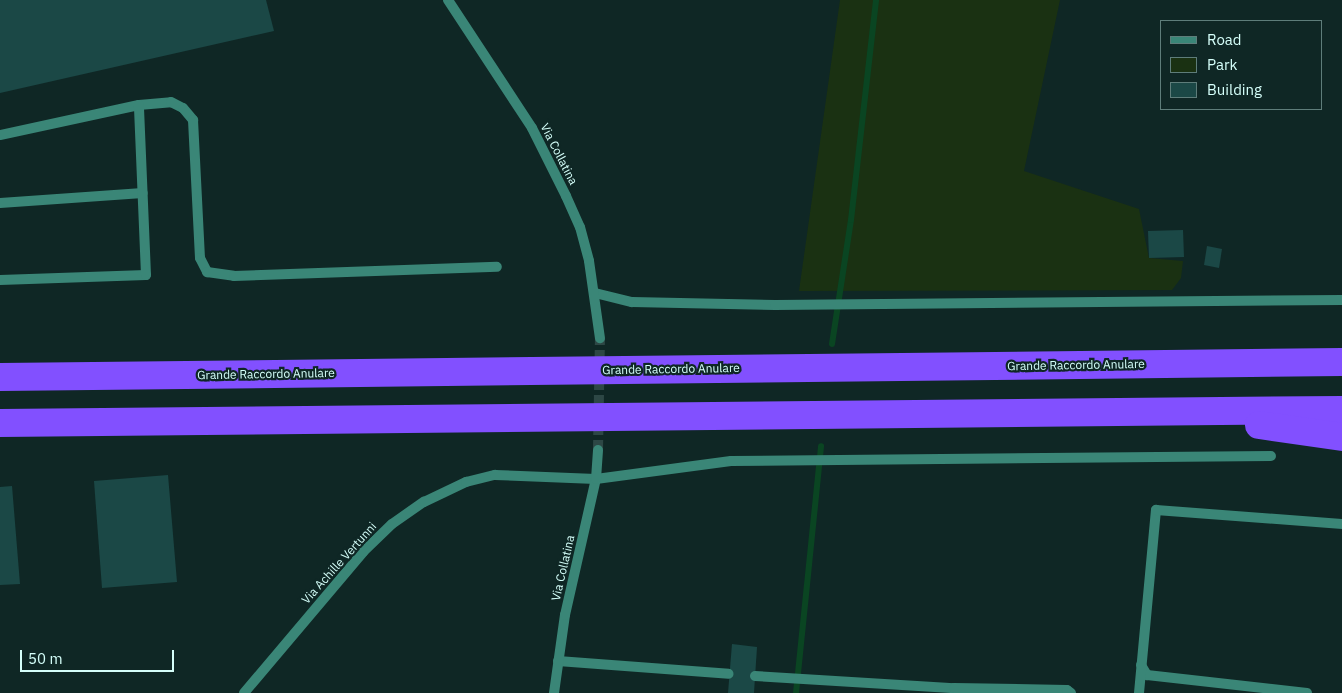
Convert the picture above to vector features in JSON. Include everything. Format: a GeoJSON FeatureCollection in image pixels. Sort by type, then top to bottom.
{"type":"FeatureCollection","features":[{"type":"Feature","properties":{"kind":"highway","name":"Grande Raccordo Anulare"},"geometry":{"type":"LineString","coordinates":[[0,377],[1342,362]]}},
{"type":"Feature","properties":{"kind":"highway"},"geometry":{"type":"LineString","coordinates":[[0,423],[1342,410]]}},
{"type":"Feature","properties":{"kind":"highway"},"geometry":{"type":"LineString","coordinates":[[1181,413],[1342,437]]}},
{"type":"Feature","properties":{"kind":"street","name":"Via Collatina"},"geometry":{"type":"LineString","coordinates":[[448,0],[532,128],[580,227],[595,293],[600,338]]}},
{"type":"Feature","properties":{"kind":"street"},"geometry":{"type":"LineString","coordinates":[[0,135],[139,105],[171,102],[183,108],[193,120],[200,258],[207,272],[234,276],[498,267]]}},
{"type":"Feature","properties":{"kind":"street"},"geometry":{"type":"LineString","coordinates":[[0,280],[146,275],[139,105]]}},
{"type":"Feature","properties":{"kind":"street"},"geometry":{"type":"LineString","coordinates":[[0,203],[143,193]]}},
{"type":"Feature","properties":{"kind":"street"},"geometry":{"type":"LineString","coordinates":[[595,293],[632,302],[828,304],[1342,300]]}},
{"type":"Feature","properties":{"kind":"street","name":"Via Collatina"},"geometry":{"type":"LineString","coordinates":[[554,693],[558,661],[596,479],[598,450]]}},
{"type":"Feature","properties":{"kind":"street","name":"Via Achille Vertunni"},"geometry":{"type":"LineString","coordinates":[[244,693],[372,542],[424,502],[466,482],[496,475],[596,479],[731,461],[1272,456]]}},
{"type":"Feature","properties":{"kind":"street"},"geometry":{"type":"LineString","coordinates":[[1138,693],[1156,510],[1342,524]]}},
{"type":"Feature","properties":{"kind":"street"},"geometry":{"type":"LineString","coordinates":[[558,661],[729,674]]}},
{"type":"Feature","properties":{"kind":"street"},"geometry":{"type":"LineString","coordinates":[[1141,665],[1147,675],[1307,693]]}},
{"type":"Feature","properties":{"kind":"street"},"geometry":{"type":"LineString","coordinates":[[755,676],[954,688],[1067,690],[1071,693]]}},
{"type":"Feature","properties":{"kind":"green space"},"geometry":{"type":"Polygon","coordinates":[[[840,0],[1060,0],[1024,171],[1139,209],[1149,258],[1183,261],[1181,278],[1172,290],[799,291],[840,0]]]}},
{"type":"Feature","properties":{"kind":"building"},"geometry":{"type":"Polygon","coordinates":[[[0,0],[266,0],[274,31],[0,93],[0,0]]]}},
{"type":"Feature","properties":{"kind":"building"},"geometry":{"type":"Polygon","coordinates":[[[1183,230],[1184,257],[1149,258],[1148,231],[1183,230]]]}},
{"type":"Feature","properties":{"kind":"building"},"geometry":{"type":"Polygon","coordinates":[[[1207,246],[1222,249],[1219,268],[1204,265],[1207,246]]]}},
{"type":"Feature","properties":{"kind":"building"},"geometry":{"type":"Polygon","coordinates":[[[168,475],[177,582],[102,588],[94,481],[168,475]]]}},
{"type":"Feature","properties":{"kind":"building"},"geometry":{"type":"Polygon","coordinates":[[[12,486],[20,584],[0,585],[0,487],[12,486]]]}},
{"type":"Feature","properties":{"kind":"building"},"geometry":{"type":"Polygon","coordinates":[[[732,644],[757,647],[754,693],[728,693],[732,644]]]}},
{"type":"Feature","properties":{"kind":"waterway"},"geometry":{"type":"LineString","coordinates":[[832,344],[851,220],[876,0]]}},
{"type":"Feature","properties":{"kind":"waterway"},"geometry":{"type":"LineString","coordinates":[[796,693],[821,446]]}},
{"type":"Feature","properties":{"kind":"tunnel"},"geometry":{"type":"LineString","coordinates":[[598,450],[600,338]]}}]}
